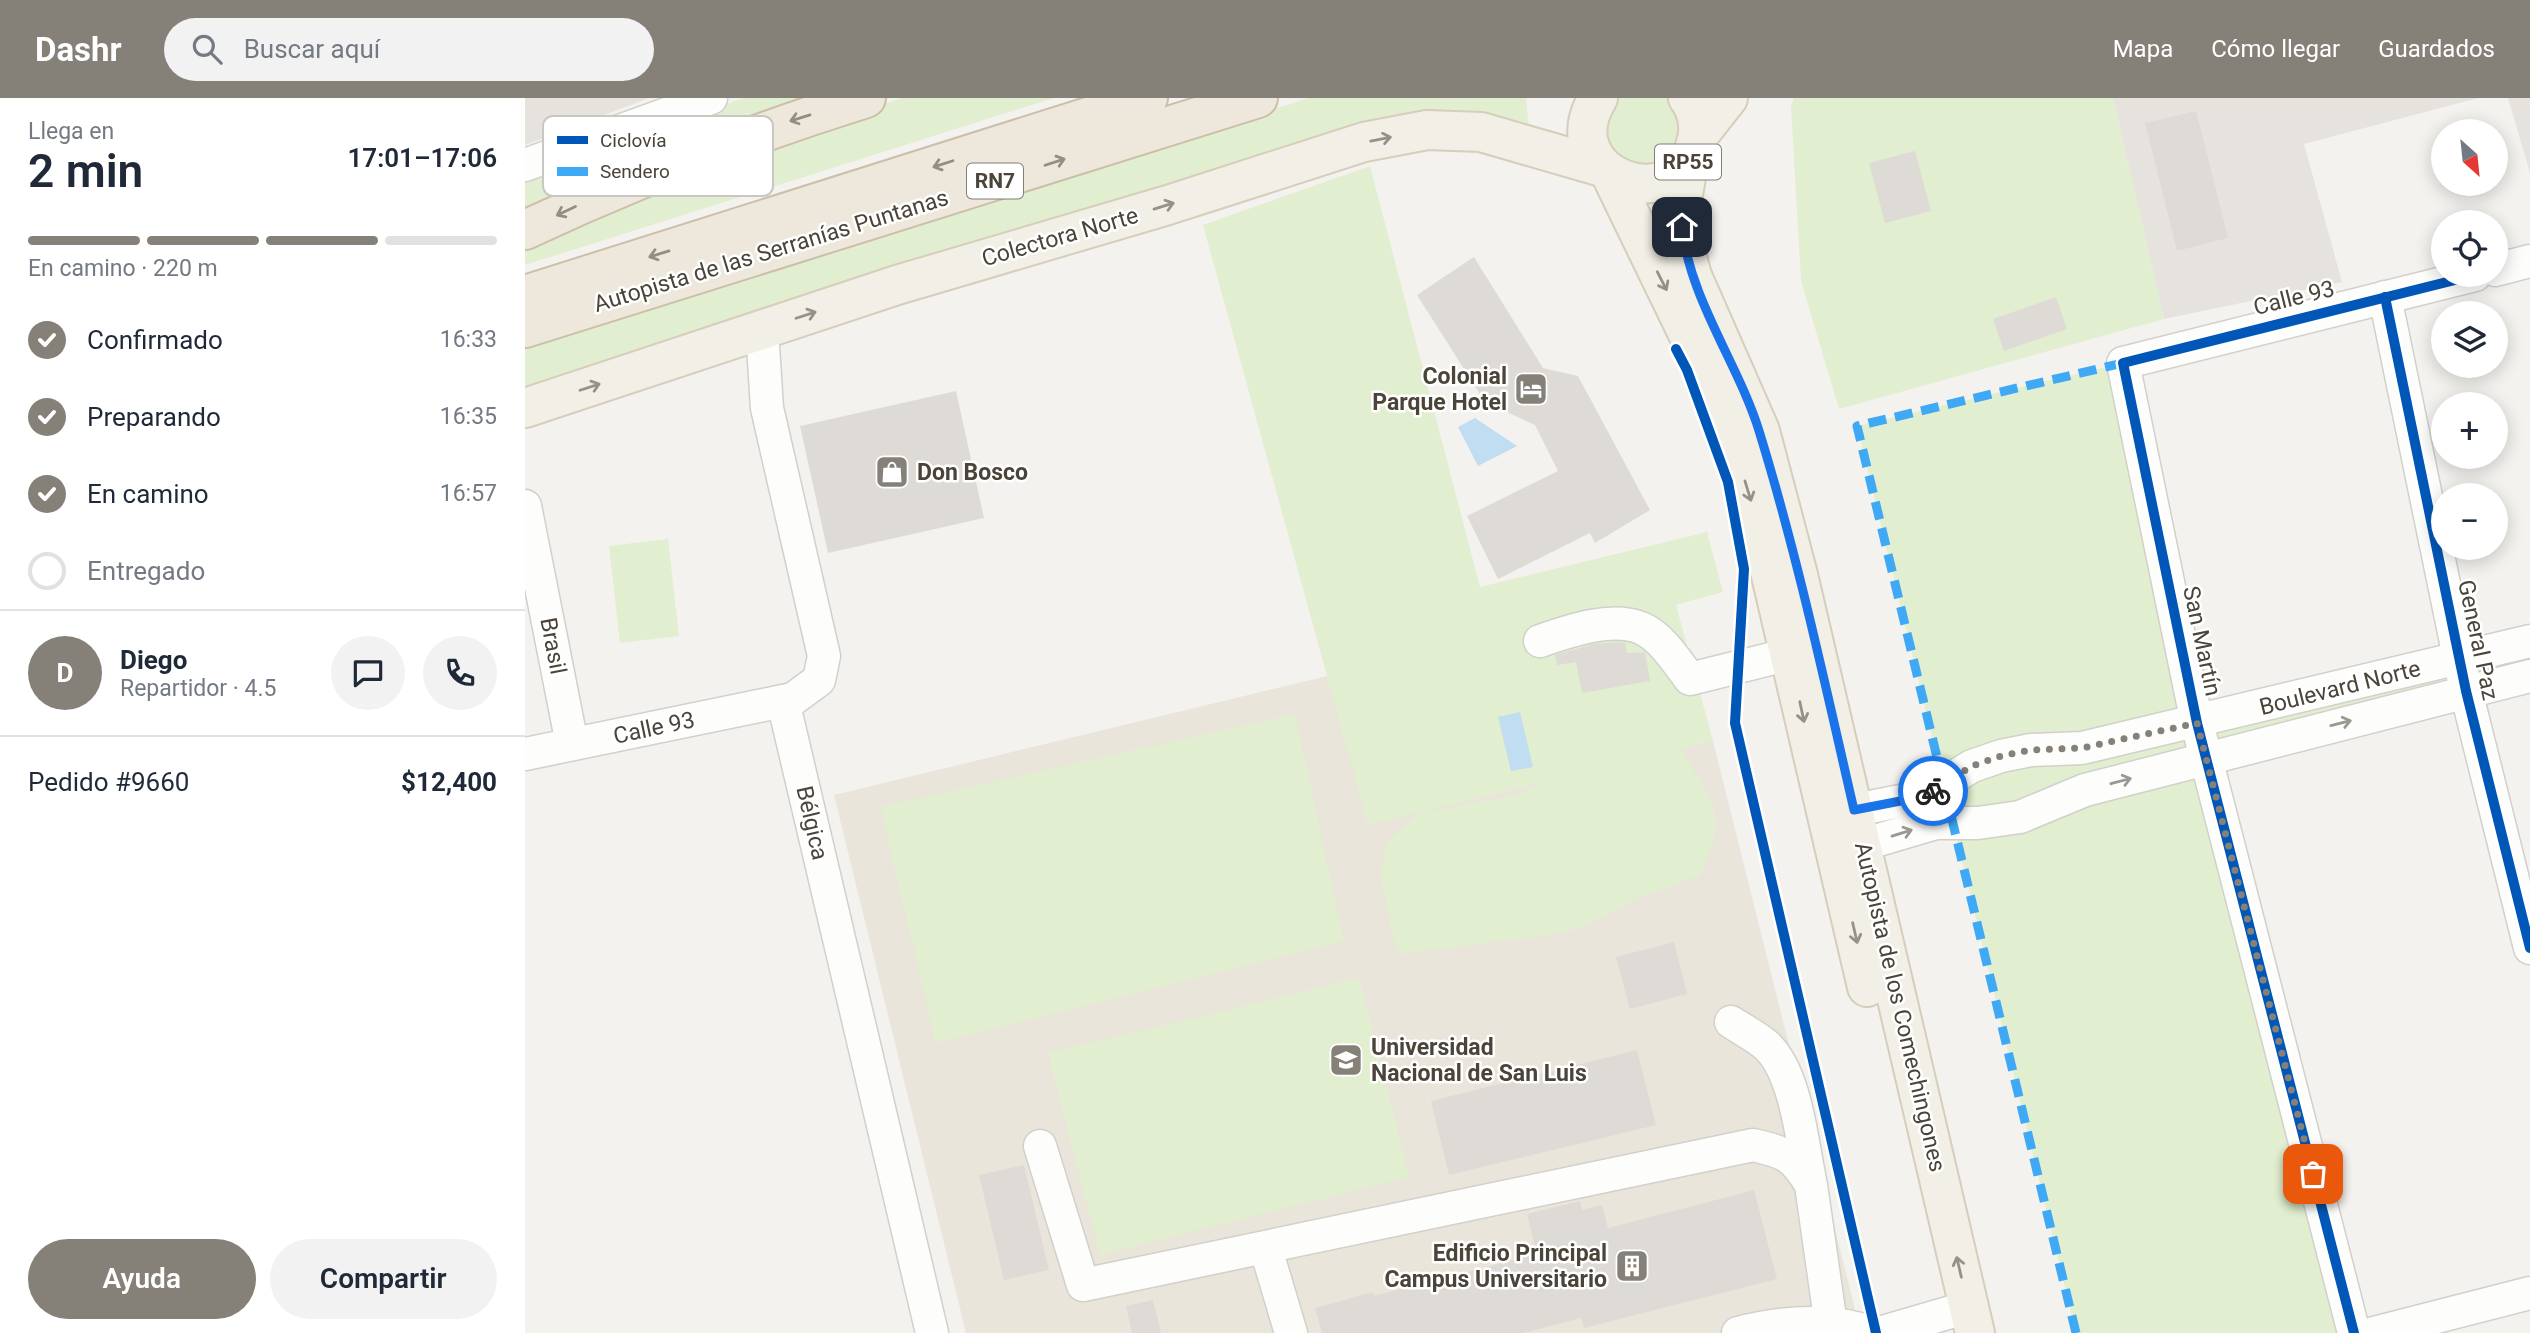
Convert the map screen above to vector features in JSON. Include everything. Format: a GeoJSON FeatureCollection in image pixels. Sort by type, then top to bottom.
{"type":"FeatureCollection","features":[{"type":"Feature","properties":{"kind":"highway"},"geometry":{"type":"LineString","coordinates":[[773,127],[866,98]]}},
{"type":"Feature","properties":{"kind":"highway","name":"Autopista de las Serranías Puntanas"},"geometry":{"type":"LineString","coordinates":[[525,295],[1148,98]]}},
{"type":"Feature","properties":{"kind":"highway","name":"Autopista de las Serranías Puntanas"},"geometry":{"type":"LineString","coordinates":[[525,328],[1258,98]]}},
{"type":"Feature","properties":{"kind":"highway"},"geometry":{"type":"LineString","coordinates":[[525,230],[599,196]]}},
{"type":"Feature","properties":{"kind":"main road","name":"Autopista de los Comechingones"},"geometry":{"type":"LineString","coordinates":[[1581,98],[1600,160],[1692,342],[1739,462],[1763,541],[1790,654],[1845,831]]}},
{"type":"Feature","properties":{"kind":"main road"},"geometry":{"type":"LineString","coordinates":[[1598,98],[1588,122],[1600,160]]}},
{"type":"Feature","properties":{"kind":"main road","name":"RP55"},"geometry":{"type":"LineString","coordinates":[[1688,98],[1697,119],[1694,148]]}},
{"type":"Feature","properties":{"kind":"main road","name":"RP55"},"geometry":{"type":"LineString","coordinates":[[1600,160],[1627,183],[1644,185],[1662,181],[1677,173],[1728,98]]}},
{"type":"Feature","properties":{"kind":"main road","name":"Colectora Norte"},"geometry":{"type":"LineString","coordinates":[[525,408],[897,285],[1168,205],[1364,142],[1427,130],[1481,132],[1600,160]]}},
{"type":"Feature","properties":{"kind":"main road","name":"Autopista de los Comechingones"},"geometry":{"type":"LineString","coordinates":[[1694,148],[1680,212],[1683,242],[1692,276],[1760,432],[1798,575],[1845,831],[1959,1322]]}},
{"type":"Feature","properties":{"kind":"street"},"geometry":{"type":"LineString","coordinates":[[661,116],[711,98]]}},
{"type":"Feature","properties":{"kind":"street"},"geometry":{"type":"LineString","coordinates":[[525,165],[543,159]]}},
{"type":"Feature","properties":{"kind":"street"},"geometry":{"type":"LineString","coordinates":[[2508,267],[2530,261]]}},
{"type":"Feature","properties":{"kind":"street","name":"Calle 93"},"geometry":{"type":"LineString","coordinates":[[2123,363],[2431,286]]}},
{"type":"Feature","properties":{"kind":"street","name":"General Paz"},"geometry":{"type":"LineString","coordinates":[[2385,297],[2466,691],[2530,948]]}},
{"type":"Feature","properties":{"kind":"street"},"geometry":{"type":"LineString","coordinates":[[762,330],[767,408],[824,656],[819,680],[793,699],[783,701]]}},
{"type":"Feature","properties":{"kind":"street","name":"San Martín"},"geometry":{"type":"LineString","coordinates":[[2123,363],[2197,723],[2354,1333]]}},
{"type":"Feature","properties":{"kind":"street","name":"Brasil"},"geometry":{"type":"LineString","coordinates":[[525,506],[572,744]]}},
{"type":"Feature","properties":{"kind":"street"},"geometry":{"type":"LineString","coordinates":[[1540,640],[1565,632],[1617,623],[1642,628],[1662,643],[1690,679],[1790,654]]}},
{"type":"Feature","properties":{"kind":"street","name":"Boulevard Norte"},"geometry":{"type":"LineString","coordinates":[[1845,831],[1921,797],[1972,766],[2001,756],[2031,750],[2082,748],[2197,723],[2530,640]]}},
{"type":"Feature","properties":{"kind":"street","name":"Boulevard Norte"},"geometry":{"type":"LineString","coordinates":[[1845,831],[1936,822],[1978,823],[2020,817],[2085,790],[2530,676]]}},
{"type":"Feature","properties":{"kind":"street","name":"Calle 93"},"geometry":{"type":"LineString","coordinates":[[525,754],[783,701]]}},
{"type":"Feature","properties":{"kind":"street","name":"Bélgica"},"geometry":{"type":"LineString","coordinates":[[783,701],[932,1333]]}},
{"type":"Feature","properties":{"kind":"street"},"geometry":{"type":"LineString","coordinates":[[1731,1022],[1768,1047],[1781,1066],[1789,1086],[1811,1185],[1857,1330]]}},
{"type":"Feature","properties":{"kind":"street"},"geometry":{"type":"LineString","coordinates":[[1040,1146],[1083,1285],[1753,1145],[1783,1152],[1800,1166],[1811,1185]]}},
{"type":"Feature","properties":{"kind":"street"},"geometry":{"type":"LineString","coordinates":[[1265,1249],[1291,1333]]}},
{"type":"Feature","properties":{"kind":"street"},"geometry":{"type":"LineString","coordinates":[[2374,1333],[2530,1293]]}},
{"type":"Feature","properties":{"kind":"street"},"geometry":{"type":"LineString","coordinates":[[1738,1333],[1770,1325],[1857,1330],[1959,1322]]}},
{"type":"Feature","properties":{"kind":"shaded area"},"geometry":{"type":"Polygon","coordinates":[[[525,98],[649,98],[602,116],[543,116],[543,138],[525,145],[525,98]]]}},
{"type":"Feature","properties":{"kind":"shaded area"},"geometry":{"type":"Polygon","coordinates":[[[2113,98],[2478,98],[2304,144],[2342,282],[2164,319],[2113,98]]]}},
{"type":"Feature","properties":{"kind":"shaded area"},"geometry":{"type":"Polygon","coordinates":[[[2508,98],[2530,98],[2530,173],[2508,98]]]}},
{"type":"Feature","properties":{"kind":"shaded area","name":"Universidad Nacional de San Luis"},"geometry":{"type":"Polygon","coordinates":[[[1327,676],[1369,824],[1713,741],[1861,1333],[966,1333],[834,795],[1327,676]]]}},
{"type":"Feature","properties":{"kind":"green space"},"geometry":{"type":"Polygon","coordinates":[[[744,98],[805,98],[755,116],[692,116],[744,98]]]}},
{"type":"Feature","properties":{"kind":"green space"},"geometry":{"type":"Polygon","coordinates":[[[902,98],[1054,98],[773,187],[773,142],[902,98]]]}},
{"type":"Feature","properties":{"kind":"green space"},"geometry":{"type":"Polygon","coordinates":[[[1309,98],[1526,98],[1529,129],[1481,117],[525,398],[525,348],[778,270],[1056,177],[1309,98]]]}},
{"type":"Feature","properties":{"kind":"green space"},"geometry":{"type":"Polygon","coordinates":[[[1612,98],[1673,98],[1688,127],[1656,173],[1604,152],[1604,109],[1612,98]]]}},
{"type":"Feature","properties":{"kind":"green space"},"geometry":{"type":"Polygon","coordinates":[[[1794,98],[2113,98],[2164,319],[1839,409],[1801,281],[1791,106],[1794,98]]]}},
{"type":"Feature","properties":{"kind":"green space"},"geometry":{"type":"Polygon","coordinates":[[[1370,166],[1480,587],[1707,532],[1723,592],[1676,605],[1713,741],[1682,749],[1714,810],[1716,823],[1709,855],[1699,876],[1638,898],[1583,927],[1543,936],[1400,954],[1393,937],[1380,872],[1388,841],[1420,813],[1517,795],[1541,783],[1368,825],[1203,225],[1370,166]]]}},
{"type":"Feature","properties":{"kind":"green space"},"geometry":{"type":"Polygon","coordinates":[[[543,168],[543,196],[554,196],[525,208],[525,174],[543,168]]]}},
{"type":"Feature","properties":{"kind":"green space"},"geometry":{"type":"Polygon","coordinates":[[[637,196],[744,196],[525,265],[525,242],[637,196]]]}},
{"type":"Feature","properties":{"kind":"green space"},"geometry":{"type":"Polygon","coordinates":[[[2123,363],[2354,1333],[2076,1333],[1857,426],[2123,363]]]}},
{"type":"Feature","properties":{"kind":"green space"},"geometry":{"type":"Polygon","coordinates":[[[668,539],[679,636],[620,643],[609,546],[668,539]]]}},
{"type":"Feature","properties":{"kind":"green space"},"geometry":{"type":"Polygon","coordinates":[[[2438,673],[2442,690],[2219,745],[2215,728],[2438,673]]]}},
{"type":"Feature","properties":{"kind":"green space"},"geometry":{"type":"Polygon","coordinates":[[[1295,714],[1344,941],[936,1043],[880,807],[1295,714]]]}},
{"type":"Feature","properties":{"kind":"green space"},"geometry":{"type":"Polygon","coordinates":[[[1359,978],[1410,1177],[1100,1255],[1048,1053],[1359,978]]]}},
{"type":"Feature","properties":{"kind":"water"},"geometry":{"type":"Polygon","coordinates":[[[1475,418],[1517,446],[1478,466],[1458,427],[1475,418]]]}},
{"type":"Feature","properties":{"kind":"water"},"geometry":{"type":"Polygon","coordinates":[[[1520,712],[1533,767],[1511,771],[1498,717],[1520,712]]]}},
{"type":"Feature","properties":{"kind":"building"},"geometry":{"type":"Polygon","coordinates":[[[2196,111],[2228,238],[2177,251],[2145,123],[2196,111]]]}},
{"type":"Feature","properties":{"kind":"building"},"geometry":{"type":"Polygon","coordinates":[[[1915,151],[1931,211],[1885,223],[1869,163],[1915,151]]]}},
{"type":"Feature","properties":{"kind":"building","name":"Colonial Parque Hotel"},"geometry":{"type":"Polygon","coordinates":[[[1474,257],[1543,368],[1578,376],[1650,510],[1595,543],[1590,533],[1498,579],[1467,516],[1558,471],[1535,425],[1485,402],[1417,295],[1474,257]]]}},
{"type":"Feature","properties":{"kind":"building"},"geometry":{"type":"Polygon","coordinates":[[[2056,297],[2067,329],[2004,351],[1993,319],[2056,297]]]}},
{"type":"Feature","properties":{"kind":"building","name":"Don Bosco"},"geometry":{"type":"Polygon","coordinates":[[[956,391],[984,518],[828,553],[800,426],[956,391]]]}},
{"type":"Feature","properties":{"kind":"building"},"geometry":{"type":"Polygon","coordinates":[[[1625,643],[1627,653],[1645,652],[1650,681],[1582,693],[1576,662],[1557,665],[1555,655],[1594,644],[1625,643]]]}},
{"type":"Feature","properties":{"kind":"building"},"geometry":{"type":"Polygon","coordinates":[[[1674,942],[1687,994],[1630,1009],[1616,957],[1674,942]]]}},
{"type":"Feature","properties":{"kind":"building"},"geometry":{"type":"Polygon","coordinates":[[[1637,1050],[1656,1125],[1449,1175],[1431,1101],[1637,1050]]]}},
{"type":"Feature","properties":{"kind":"building"},"geometry":{"type":"Polygon","coordinates":[[[1024,1165],[1049,1270],[1004,1280],[979,1175],[1024,1165]]]}},
{"type":"Feature","properties":{"kind":"building","name":"Edificio Principal Campus Universitario"},"geometry":{"type":"Polygon","coordinates":[[[1754,1190],[1777,1279],[1584,1328],[1581,1318],[1523,1333],[1322,1333],[1315,1308],[1373,1292],[1374,1296],[1537,1254],[1527,1214],[1580,1201],[1582,1210],[1602,1205],[1608,1228],[1754,1190]]]}},
{"type":"Feature","properties":{"kind":"building"},"geometry":{"type":"Polygon","coordinates":[[[1153,1300],[1161,1333],[1132,1333],[1126,1306],[1153,1300]]]}},
{"type":"Feature","properties":{"kind":"marked path"},"geometry":{"type":"LineString","coordinates":[[2076,1333],[1857,426],[2123,363]]}},
{"type":"Feature","properties":{"kind":"cycle path"},"geometry":{"type":"LineString","coordinates":[[2354,1333],[2197,723],[2123,363],[2431,286]]}},
{"type":"Feature","properties":{"kind":"cycle path"},"geometry":{"type":"LineString","coordinates":[[2385,297],[2466,691],[2530,948]]}},
{"type":"Feature","properties":{"kind":"cycle path"},"geometry":{"type":"LineString","coordinates":[[1676,349],[1687,370],[1728,482],[1744,569],[1735,723],[1876,1333]]}},
{"type":"Feature","properties":{"kind":"way so far"},"geometry":{"type":"LineString","coordinates":[[1933,791],[1972,766],[2001,756],[2031,750],[2082,748],[2197,723],[2313,1174]]}},
{"type":"Feature","properties":{"kind":"place","name":"Colonial Parque Hotel"},"geometry":{"type":"Point","coordinates":[1531,389]}},
{"type":"Feature","properties":{"kind":"place","name":"Don Bosco"},"geometry":{"type":"Point","coordinates":[892,472]}},
{"type":"Feature","properties":{"kind":"place","name":"Universidad Nacional de San Luis"},"geometry":{"type":"Point","coordinates":[1346,1060]}},
{"type":"Feature","properties":{"kind":"place","name":"Edificio Principal Campus Universitario"},"geometry":{"type":"Point","coordinates":[1632,1266]}},
{"type":"Feature","properties":{"kind":"route"},"geometry":{"type":"LineString","coordinates":[[1682,227],[1692,276],[1760,432],[1831,704],[1854,810],[1921,797],[1933,791]]}}]}
